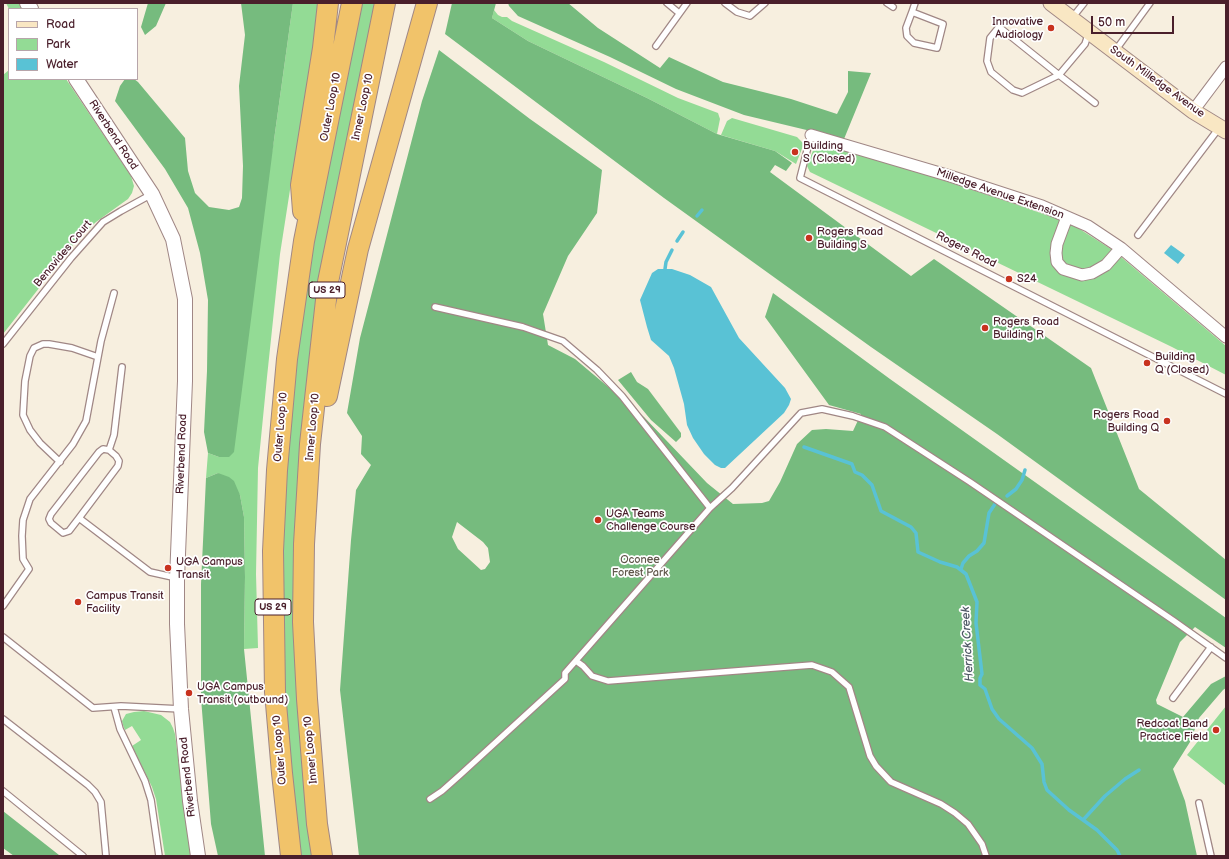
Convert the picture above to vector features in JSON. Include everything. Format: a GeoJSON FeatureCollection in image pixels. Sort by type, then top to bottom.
{"type":"FeatureCollection","features":[{"type":"Feature","properties":{"kind":"highway"},"geometry":{"type":"LineString","coordinates":[[304,241],[301,185],[323,48],[328,3]]}},
{"type":"Feature","properties":{"kind":"highway","name":"Inner Loop 10"},"geometry":{"type":"LineString","coordinates":[[322,856],[317,824],[307,699],[303,622],[304,544],[310,444],[328,282],[385,3]]}},
{"type":"Feature","properties":{"kind":"highway"},"geometry":{"type":"LineString","coordinates":[[304,544],[328,394],[342,319],[358,249],[427,3]]}},
{"type":"Feature","properties":{"kind":"highway","name":"Outer Loop 10"},"geometry":{"type":"LineString","coordinates":[[291,856],[282,773],[276,692],[273,551],[277,470],[287,359],[304,241],[351,10]]}},
{"type":"Feature","properties":{"kind":"main road","name":"South Milledge Avenue"},"geometry":{"type":"LineString","coordinates":[[1055,4],[1115,52],[1193,110],[1223,129]]}},
{"type":"Feature","properties":{"kind":"street"},"geometry":{"type":"LineString","coordinates":[[1193,110],[1226,67]]}},
{"type":"Feature","properties":{"kind":"street","name":"Riverbend Road"},"geometry":{"type":"LineString","coordinates":[[77,80],[152,194],[173,239],[185,299],[185,381],[177,578],[177,624],[181,709],[190,801],[198,856]]}},
{"type":"Feature","properties":{"kind":"street","name":"Milledge Avenue Extension"},"geometry":{"type":"LineString","coordinates":[[811,135],[1042,206],[1088,226],[1121,248],[1226,337]]}},
{"type":"Feature","properties":{"kind":"street"},"geometry":{"type":"LineString","coordinates":[[1067,217],[1056,244],[1057,262],[1063,269],[1082,275],[1092,273],[1106,265],[1121,248]]}},
{"type":"Feature","properties":{"kind":"lane"},"geometry":{"type":"LineString","coordinates":[[667,3],[679,13]]}},
{"type":"Feature","properties":{"kind":"lane"},"geometry":{"type":"LineString","coordinates":[[656,46],[687,3]]}},
{"type":"Feature","properties":{"kind":"lane"},"geometry":{"type":"LineString","coordinates":[[725,3],[737,12],[750,16],[765,3]]}},
{"type":"Feature","properties":{"kind":"lane"},"geometry":{"type":"LineString","coordinates":[[887,3],[893,8]]}},
{"type":"Feature","properties":{"kind":"lane"},"geometry":{"type":"LineString","coordinates":[[912,12],[943,24],[937,48],[914,43],[907,36],[906,28],[915,3]]}},
{"type":"Feature","properties":{"kind":"lane"},"geometry":{"type":"LineString","coordinates":[[1072,19],[1084,3]]}},
{"type":"Feature","properties":{"kind":"lane"},"geometry":{"type":"LineString","coordinates":[[1115,52],[1150,3]]}},
{"type":"Feature","properties":{"kind":"lane"},"geometry":{"type":"LineString","coordinates":[[1089,32],[1084,44],[1060,76],[1022,93],[1012,90],[991,72],[987,61],[990,38],[999,28],[1060,76],[1095,103]]}},
{"type":"Feature","properties":{"kind":"lane"},"geometry":{"type":"LineString","coordinates":[[1138,235],[1223,129]]}},
{"type":"Feature","properties":{"kind":"lane","name":"Rogers Road"},"geometry":{"type":"LineString","coordinates":[[811,135],[800,178],[1226,394]]}},
{"type":"Feature","properties":{"kind":"lane","name":"Benavides Court"},"geometry":{"type":"LineString","coordinates":[[3,344],[70,258],[103,222],[121,210],[152,194]]}},
{"type":"Feature","properties":{"kind":"lane"},"geometry":{"type":"LineString","coordinates":[[3,606],[29,569],[23,559],[22,536],[23,520],[30,499],[73,444],[86,421],[98,357],[114,293]]}},
{"type":"Feature","properties":{"kind":"lane"},"geometry":{"type":"LineString","coordinates":[[435,307],[523,327],[563,341],[597,370],[622,396],[710,508]]}},
{"type":"Feature","properties":{"kind":"lane"},"geometry":{"type":"LineString","coordinates":[[60,462],[40,443],[30,430],[23,416],[30,356],[34,348],[43,344],[49,344],[72,348],[98,357]]}},
{"type":"Feature","properties":{"kind":"lane"},"geometry":{"type":"LineString","coordinates":[[109,450],[114,435],[122,367]]}},
{"type":"Feature","properties":{"kind":"lane"},"geometry":{"type":"LineString","coordinates":[[430,799],[448,786],[565,679],[565,673],[710,508],[732,488],[802,413],[822,409],[853,416],[886,428],[945,465],[1226,658]]}},
{"type":"Feature","properties":{"kind":"lane"},"geometry":{"type":"LineString","coordinates":[[104,449],[109,450],[116,456],[118,466],[79,518],[69,531],[63,533],[51,524],[49,519],[51,514],[99,452],[104,449]]}},
{"type":"Feature","properties":{"kind":"lane"},"geometry":{"type":"LineString","coordinates":[[79,518],[150,572],[177,578]]}},
{"type":"Feature","properties":{"kind":"lane"},"geometry":{"type":"LineString","coordinates":[[3,637],[89,706],[98,709],[121,706],[181,709]]}},
{"type":"Feature","properties":{"kind":"lane"},"geometry":{"type":"LineString","coordinates":[[1173,698],[1211,647]]}},
{"type":"Feature","properties":{"kind":"lane"},"geometry":{"type":"LineString","coordinates":[[576,661],[592,676],[608,681],[812,665],[832,672],[849,687],[870,756],[876,766],[891,782],[941,804],[955,813],[968,824],[982,844],[986,856]]}},
{"type":"Feature","properties":{"kind":"lane"},"geometry":{"type":"LineString","coordinates":[[114,707],[120,729],[145,781],[151,800],[160,856]]}},
{"type":"Feature","properties":{"kind":"lane"},"geometry":{"type":"LineString","coordinates":[[3,719],[95,792],[101,802],[106,856]]}},
{"type":"Feature","properties":{"kind":"lane"},"geometry":{"type":"LineString","coordinates":[[3,791],[83,856]]}},
{"type":"Feature","properties":{"kind":"lane"},"geometry":{"type":"LineString","coordinates":[[1199,803],[1211,856]]}},
{"type":"Feature","properties":{"kind":"green space"},"geometry":{"type":"Polygon","coordinates":[[[6,3],[19,3],[22,8],[8,8],[6,3]]]}},
{"type":"Feature","properties":{"kind":"green space"},"geometry":{"type":"Polygon","coordinates":[[[148,3],[166,3],[156,26],[145,35],[141,27],[148,3]]]}},
{"type":"Feature","properties":{"kind":"green space"},"geometry":{"type":"Polygon","coordinates":[[[241,3],[293,3],[234,452],[229,457],[219,457],[208,453],[204,432],[208,300],[200,253],[188,208],[165,169],[115,101],[120,86],[124,80],[135,80],[138,82],[185,138],[188,171],[195,193],[209,207],[229,210],[239,207],[242,198],[243,166],[239,86],[245,35],[241,3]]]}},
{"type":"Feature","properties":{"kind":"green space"},"geometry":{"type":"Polygon","coordinates":[[[293,3],[321,3],[304,122],[292,177],[280,254],[258,468],[256,574],[258,648],[244,649],[244,517],[240,495],[218,473],[206,478],[208,453],[219,457],[274,140],[293,3]]]}},
{"type":"Feature","properties":{"kind":"green space"},"geometry":{"type":"Polygon","coordinates":[[[345,3],[376,3],[307,397],[313,856],[298,856],[283,680],[283,515],[293,388],[345,3]]]}},
{"type":"Feature","properties":{"kind":"green space"},"geometry":{"type":"Polygon","coordinates":[[[452,3],[496,3],[492,18],[528,41],[647,98],[717,134],[775,151],[792,163],[786,171],[775,165],[770,172],[911,276],[934,259],[1091,368],[1139,489],[1226,560],[1226,600],[997,434],[871,347],[664,198],[445,34],[452,3]]]}},
{"type":"Feature","properties":{"kind":"green space"},"geometry":{"type":"Polygon","coordinates":[[[508,3],[568,3],[598,28],[660,68],[669,57],[723,82],[791,99],[837,114],[848,92],[848,71],[871,73],[844,139],[744,115],[676,89],[610,57],[518,16],[508,3]]]}},
{"type":"Feature","properties":{"kind":"green space"},"geometry":{"type":"Polygon","coordinates":[[[494,10],[502,17],[507,17],[512,21],[604,62],[678,98],[718,113],[720,119],[717,134],[647,98],[528,41],[492,18],[494,10]]]}},
{"type":"Feature","properties":{"kind":"green space","name":"Oconee Forest Park"},"geometry":{"type":"Polygon","coordinates":[[[439,50],[530,119],[602,170],[597,213],[568,256],[543,314],[548,345],[575,359],[644,417],[707,483],[733,504],[762,503],[769,501],[780,482],[797,444],[812,430],[826,429],[853,431],[861,414],[829,405],[765,317],[773,293],[890,379],[1226,618],[1226,648],[1195,627],[1180,642],[1156,700],[1157,704],[1183,717],[1211,684],[1226,676],[1226,688],[1199,718],[1190,742],[1173,769],[1185,801],[1197,856],[359,856],[340,690],[356,490],[371,465],[361,454],[362,436],[347,413],[360,338],[422,101],[439,50]],[[457,522],[452,537],[458,549],[481,570],[485,569],[490,562],[488,548],[483,542],[457,522]]]}},
{"type":"Feature","properties":{"kind":"green space"},"geometry":{"type":"Polygon","coordinates":[[[8,71],[8,80],[67,80],[131,176],[134,186],[128,199],[96,222],[76,241],[3,334],[3,75],[8,71]]]}},
{"type":"Feature","properties":{"kind":"green space"},"geometry":{"type":"Polygon","coordinates":[[[732,118],[797,137],[803,143],[803,146],[796,164],[775,151],[721,135],[727,121],[732,118]]]}},
{"type":"Feature","properties":{"kind":"green space"},"geometry":{"type":"Polygon","coordinates":[[[818,145],[833,146],[891,163],[1015,204],[1078,228],[1114,251],[1226,346],[1226,375],[1172,347],[810,172],[807,166],[814,148],[818,145]]]}},
{"type":"Feature","properties":{"kind":"green space"},"geometry":{"type":"Polygon","coordinates":[[[631,372],[637,382],[648,389],[681,433],[681,437],[676,442],[651,420],[618,380],[631,372]]]}},
{"type":"Feature","properties":{"kind":"green space"},"geometry":{"type":"Polygon","coordinates":[[[218,473],[229,477],[234,481],[240,495],[244,517],[244,649],[265,856],[218,856],[211,824],[201,698],[201,584],[206,478],[218,473]]]}},
{"type":"Feature","properties":{"kind":"green space","name":"Redcoat Band Practice Field"},"geometry":{"type":"Polygon","coordinates":[[[1226,706],[1226,786],[1187,755],[1226,706]]]}},
{"type":"Feature","properties":{"kind":"green space"},"geometry":{"type":"Polygon","coordinates":[[[144,711],[161,715],[170,722],[175,734],[191,856],[165,856],[156,799],[152,787],[132,746],[141,740],[132,726],[125,730],[122,721],[126,714],[144,711]]]}},
{"type":"Feature","properties":{"kind":"green space"},"geometry":{"type":"Polygon","coordinates":[[[3,811],[61,856],[14,856],[3,848],[3,811]]]}},
{"type":"Feature","properties":{"kind":"water"},"geometry":{"type":"Polygon","coordinates":[[[1171,245],[1185,255],[1178,264],[1164,253],[1171,245]]]}},
{"type":"Feature","properties":{"kind":"water"},"geometry":{"type":"Polygon","coordinates":[[[658,269],[672,269],[690,275],[711,287],[739,338],[785,388],[791,399],[784,413],[725,468],[715,465],[704,454],[693,438],[687,425],[684,404],[669,356],[651,340],[640,300],[652,273],[658,269]]]}},
{"type":"Feature","properties":{"kind":"waterway"},"geometry":{"type":"LineString","coordinates":[[697,216],[702,210]]}},
{"type":"Feature","properties":{"kind":"waterway"},"geometry":{"type":"LineString","coordinates":[[677,241],[683,232]]}},
{"type":"Feature","properties":{"kind":"waterway"},"geometry":{"type":"LineString","coordinates":[[665,269],[666,262],[672,250]]}},
{"type":"Feature","properties":{"kind":"waterway","name":"Herrick Creek"},"geometry":{"type":"LineString","coordinates":[[804,447],[852,464],[855,472],[862,475],[872,485],[881,511],[911,527],[916,533],[918,552],[940,562],[957,567],[966,574],[977,602],[976,623],[982,674],[980,678],[980,685],[985,689],[992,709],[999,719],[1032,748],[1042,764],[1044,782],[1047,790],[1069,810],[1097,830],[1117,850],[1120,856]]}},
{"type":"Feature","properties":{"kind":"waterway"},"geometry":{"type":"LineString","coordinates":[[1007,496],[1016,489],[1022,480],[1025,470]]}},
{"type":"Feature","properties":{"kind":"waterway"},"geometry":{"type":"LineString","coordinates":[[961,569],[963,563],[969,556],[977,551],[984,543],[989,513],[995,504]]}},
{"type":"Feature","properties":{"kind":"waterway"},"geometry":{"type":"LineString","coordinates":[[1083,820],[1105,796],[1125,779],[1139,770]]}},
{"type":"Feature","properties":{"kind":"place","name":"Innovative Audiology"},"geometry":{"type":"Point","coordinates":[1051,28]}},
{"type":"Feature","properties":{"kind":"place","name":"Building S (Closed)"},"geometry":{"type":"Point","coordinates":[795,152]}},
{"type":"Feature","properties":{"kind":"place","name":"Rogers Road Building S"},"geometry":{"type":"Point","coordinates":[809,238]}},
{"type":"Feature","properties":{"kind":"place","name":"S24"},"geometry":{"type":"Point","coordinates":[1009,279]}},
{"type":"Feature","properties":{"kind":"place","name":"Rogers Road Building R"},"geometry":{"type":"Point","coordinates":[985,328]}},
{"type":"Feature","properties":{"kind":"place","name":"Building Q (Closed)"},"geometry":{"type":"Point","coordinates":[1147,363]}},
{"type":"Feature","properties":{"kind":"place","name":"Rogers Road Building Q"},"geometry":{"type":"Point","coordinates":[1167,421]}},
{"type":"Feature","properties":{"kind":"place","name":"UGA Teams Challenge Course"},"geometry":{"type":"Point","coordinates":[598,520]}},
{"type":"Feature","properties":{"kind":"place","name":"UGA Campus Transit"},"geometry":{"type":"Point","coordinates":[168,568]}},
{"type":"Feature","properties":{"kind":"place","name":"Campus Transit Facility"},"geometry":{"type":"Point","coordinates":[78,602]}},
{"type":"Feature","properties":{"kind":"place","name":"UGA Campus Transit (outbound)"},"geometry":{"type":"Point","coordinates":[189,693]}},
{"type":"Feature","properties":{"kind":"place","name":"Redcoat Band Practice Field"},"geometry":{"type":"Point","coordinates":[1216,730]}}]}
